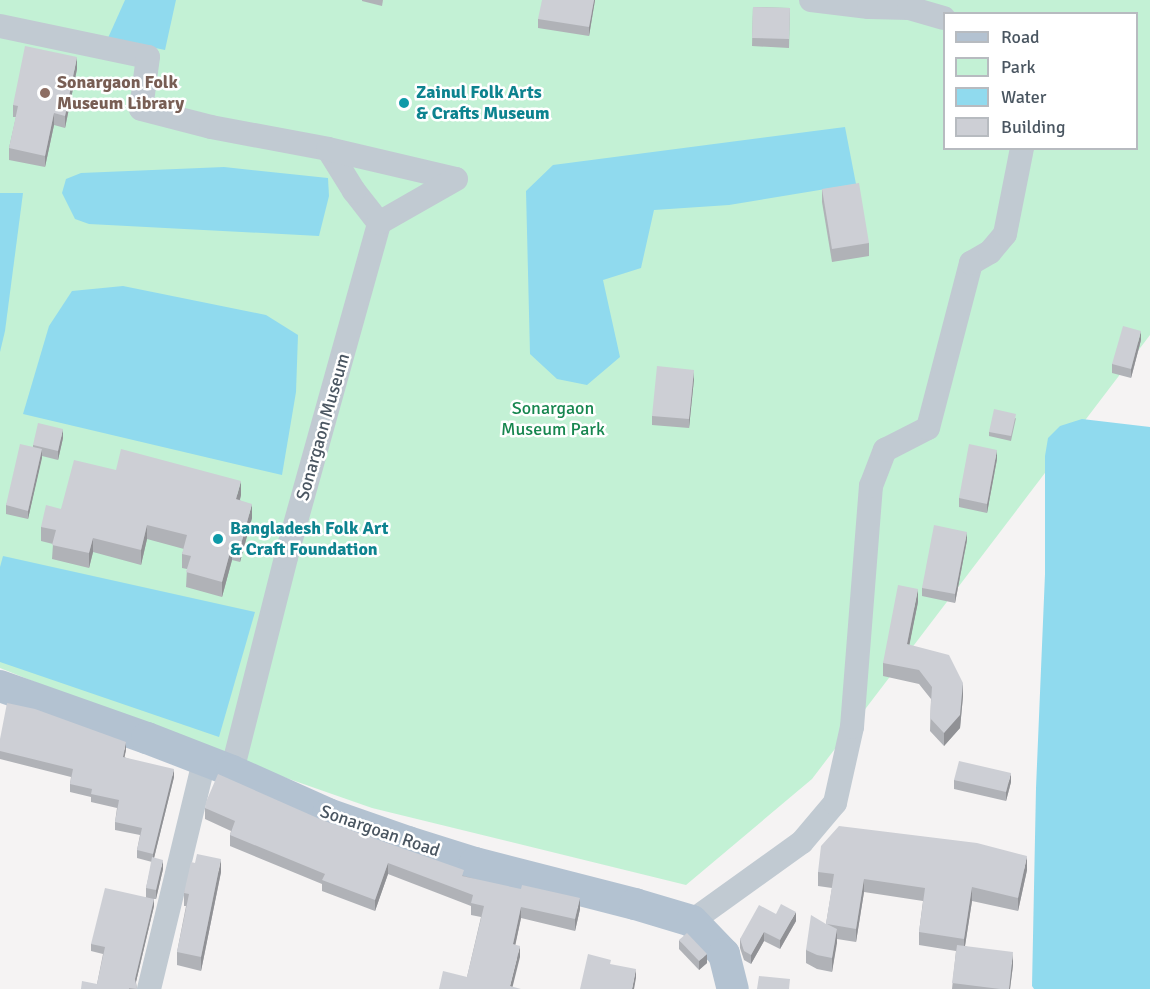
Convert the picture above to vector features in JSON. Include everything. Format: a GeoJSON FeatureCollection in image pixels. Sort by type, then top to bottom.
{"type":"FeatureCollection","features":[{"type":"Feature","properties":{"kind":"main road","name":"Sonargoan Road"},"geometry":{"type":"LineString","coordinates":[[0,686],[147,738],[328,814],[408,842],[475,863],[692,921],[724,954],[733,989]]}},
{"type":"Feature","properties":{"kind":"street"},"geometry":{"type":"LineString","coordinates":[[811,0],[869,7],[909,8],[943,17]]}},
{"type":"Feature","properties":{"kind":"street"},"geometry":{"type":"LineString","coordinates":[[0,26],[148,57],[141,109],[211,127],[328,149],[456,179],[380,224],[354,191],[328,149]]}},
{"type":"Feature","properties":{"kind":"street"},"geometry":{"type":"LineString","coordinates":[[692,921],[802,842],[835,803],[852,727],[871,486],[885,450],[928,428],[971,263],[990,252],[1005,234],[1023,150]]}},
{"type":"Feature","properties":{"kind":"street","name":"Sonargaon Museum"},"geometry":{"type":"LineString","coordinates":[[149,989],[286,557],[380,224]]}},
{"type":"Feature","properties":{"kind":"green space","name":"Sonargaon Museum Park"},"geometry":{"type":"Polygon","coordinates":[[[0,0],[1150,0],[1150,335],[812,779],[686,885],[372,808],[200,748],[0,668],[0,0]]]}},
{"type":"Feature","properties":{"kind":"water"},"geometry":{"type":"Polygon","coordinates":[[[125,0],[176,0],[165,50],[108,38],[125,0]]]}},
{"type":"Feature","properties":{"kind":"water"},"geometry":{"type":"Polygon","coordinates":[[[845,127],[856,184],[729,205],[654,210],[641,268],[603,280],[620,357],[587,385],[557,379],[530,354],[526,191],[553,165],[845,127]]]}},
{"type":"Feature","properties":{"kind":"water"},"geometry":{"type":"Polygon","coordinates":[[[224,167],[328,178],[329,196],[319,236],[89,224],[75,219],[62,193],[66,179],[81,173],[224,167]]]}},
{"type":"Feature","properties":{"kind":"water"},"geometry":{"type":"Polygon","coordinates":[[[0,193],[23,193],[5,331],[0,352],[0,193]]]}},
{"type":"Feature","properties":{"kind":"water"},"geometry":{"type":"Polygon","coordinates":[[[123,286],[266,315],[298,335],[296,392],[282,475],[23,414],[49,326],[72,291],[123,286]]]}},
{"type":"Feature","properties":{"kind":"water"},"geometry":{"type":"Polygon","coordinates":[[[1082,419],[1150,427],[1150,989],[1034,989],[1032,986],[1036,788],[1045,574],[1045,456],[1048,438],[1060,426],[1082,419]]]}},
{"type":"Feature","properties":{"kind":"water"},"geometry":{"type":"Polygon","coordinates":[[[3,556],[255,612],[219,737],[0,662],[0,567],[3,556]]]}},
{"type":"Feature","properties":{"kind":"building"},"geometry":{"type":"Polygon","coordinates":[[[542,0],[594,0],[589,27],[538,19],[542,0]]]}},
{"type":"Feature","properties":{"kind":"building"},"geometry":{"type":"Polygon","coordinates":[[[753,7],[790,8],[789,39],[752,38],[753,7]]]}},
{"type":"Feature","properties":{"kind":"building","name":"Sonargaon Folk Museum Library"},"geometry":{"type":"Polygon","coordinates":[[[25,46],[77,57],[65,116],[54,113],[45,156],[9,148],[18,106],[13,105],[25,46]]]}},
{"type":"Feature","properties":{"kind":"building"},"geometry":{"type":"Polygon","coordinates":[[[859,183],[869,243],[832,249],[822,189],[859,183]]]}},
{"type":"Feature","properties":{"kind":"building"},"geometry":{"type":"Polygon","coordinates":[[[1123,326],[1141,331],[1131,369],[1112,364],[1123,326]]]}},
{"type":"Feature","properties":{"kind":"building"},"geometry":{"type":"Polygon","coordinates":[[[657,366],[694,370],[689,419],[652,416],[657,366]]]}},
{"type":"Feature","properties":{"kind":"building"},"geometry":{"type":"Polygon","coordinates":[[[994,409],[1016,414],[1011,436],[989,432],[994,409]]]}},
{"type":"Feature","properties":{"kind":"building"},"geometry":{"type":"Polygon","coordinates":[[[38,423],[63,429],[58,451],[33,445],[38,423]]]}},
{"type":"Feature","properties":{"kind":"building"},"geometry":{"type":"Polygon","coordinates":[[[20,444],[42,449],[28,511],[6,505],[20,444]]]}},
{"type":"Feature","properties":{"kind":"building"},"geometry":{"type":"Polygon","coordinates":[[[969,444],[997,450],[987,504],[959,498],[969,444]]]}},
{"type":"Feature","properties":{"kind":"building"},"geometry":{"type":"Polygon","coordinates":[[[121,449],[241,481],[236,499],[252,504],[240,548],[232,545],[222,582],[186,572],[191,556],[182,554],[187,535],[147,525],[141,550],[93,538],[89,553],[52,545],[56,530],[41,527],[46,505],[61,509],[74,460],[116,470],[121,449]]]}},
{"type":"Feature","properties":{"kind":"building"},"geometry":{"type":"Polygon","coordinates":[[[934,525],[967,532],[955,594],[922,588],[934,525]]]}},
{"type":"Feature","properties":{"kind":"building"},"geometry":{"type":"Polygon","coordinates":[[[898,585],[918,589],[907,644],[949,655],[963,683],[960,715],[944,733],[930,718],[932,687],[919,670],[883,663],[898,585]]]}},
{"type":"Feature","properties":{"kind":"building"},"geometry":{"type":"Polygon","coordinates":[[[7,703],[35,709],[126,742],[123,757],[174,769],[153,854],[137,850],[142,828],[115,822],[119,800],[91,794],[92,789],[70,784],[73,769],[0,751],[7,703]]]}},
{"type":"Feature","properties":{"kind":"building"},"geometry":{"type":"Polygon","coordinates":[[[959,761],[1011,773],[1006,792],[954,780],[959,761]]]}},
{"type":"Feature","properties":{"kind":"building"},"geometry":{"type":"Polygon","coordinates":[[[218,774],[322,820],[464,870],[462,876],[521,889],[522,885],[580,898],[575,919],[521,907],[513,944],[520,946],[510,986],[521,989],[439,989],[443,971],[467,977],[484,906],[471,903],[473,895],[388,863],[375,900],[322,880],[325,874],[230,835],[235,821],[205,808],[218,774]]]}},
{"type":"Feature","properties":{"kind":"building"},"geometry":{"type":"Polygon","coordinates":[[[839,826],[977,843],[1027,856],[1018,898],[972,887],[964,939],[919,932],[925,888],[864,879],[856,929],[827,924],[837,929],[832,958],[817,955],[806,950],[811,915],[826,924],[834,874],[818,872],[821,846],[839,826]]]}},
{"type":"Feature","properties":{"kind":"building"},"geometry":{"type":"Polygon","coordinates":[[[197,854],[221,859],[201,957],[177,952],[189,894],[184,893],[191,862],[195,863],[197,854]]]}},
{"type":"Feature","properties":{"kind":"building"},"geometry":{"type":"Polygon","coordinates":[[[152,857],[163,860],[156,890],[146,888],[152,857]]]}},
{"type":"Feature","properties":{"kind":"building"},"geometry":{"type":"Polygon","coordinates":[[[105,888],[154,899],[135,979],[137,989],[81,989],[82,981],[97,984],[105,947],[91,944],[105,888]]]}},
{"type":"Feature","properties":{"kind":"building"},"geometry":{"type":"Polygon","coordinates":[[[781,904],[796,912],[780,940],[764,932],[751,955],[744,951],[740,939],[759,905],[776,914],[781,904]]]}},
{"type":"Feature","properties":{"kind":"building"},"geometry":{"type":"Polygon","coordinates":[[[687,933],[707,954],[699,961],[679,940],[687,933]]]}},
{"type":"Feature","properties":{"kind":"building"},"geometry":{"type":"Polygon","coordinates":[[[957,945],[1013,952],[1009,989],[952,983],[957,945]]]}},
{"type":"Feature","properties":{"kind":"building"},"geometry":{"type":"Polygon","coordinates":[[[588,954],[611,960],[610,964],[636,969],[632,989],[580,989],[588,954]]]}},
{"type":"Feature","properties":{"kind":"building"},"geometry":{"type":"Polygon","coordinates":[[[759,976],[790,979],[789,989],[757,989],[759,976]]]}},
{"type":"Feature","properties":{"kind":"place","name":"Sonargaon Folk Museum Library"},"geometry":{"type":"Point","coordinates":[45,93]}},
{"type":"Feature","properties":{"kind":"place","name":"Zainul Folk Arts & Crafts Museum"},"geometry":{"type":"Point","coordinates":[404,103]}},
{"type":"Feature","properties":{"kind":"place","name":"Bangladesh Folk Art & Craft Foundation"},"geometry":{"type":"Point","coordinates":[218,539]}}]}
